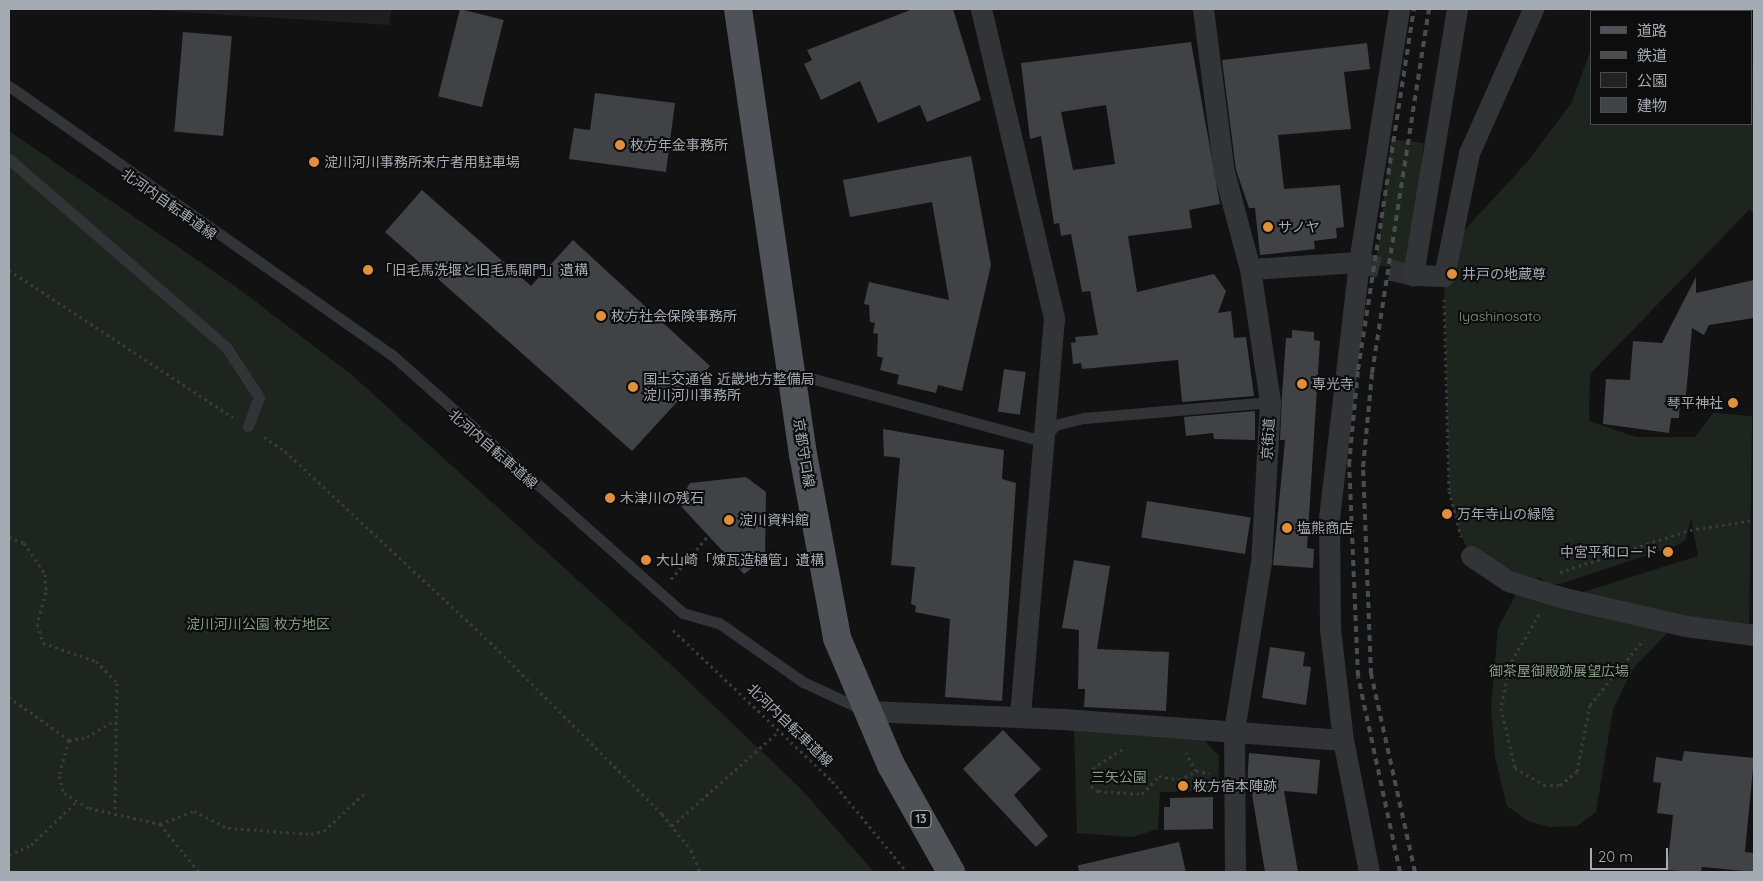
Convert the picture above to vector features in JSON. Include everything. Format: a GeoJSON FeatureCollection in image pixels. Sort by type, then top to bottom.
{"type":"FeatureCollection","features":[{"type":"Feature","properties":{"kind":"main road","name":"京都守口線"},"geometry":{"type":"LineString","coordinates":[[738,9],[792,373],[837,638],[866,711],[951,872]]}},
{"type":"Feature","properties":{"kind":"street"},"geometry":{"type":"LineString","coordinates":[[981,9],[1054,318],[1042,441],[1020,717]]}},
{"type":"Feature","properties":{"kind":"street","name":"京街道"},"geometry":{"type":"LineString","coordinates":[[1203,9],[1224,172],[1250,269],[1270,402],[1261,562],[1234,731],[1236,872]]}},
{"type":"Feature","properties":{"kind":"street"},"geometry":{"type":"LineString","coordinates":[[1369,872],[1343,740],[1330,629],[1328,518],[1359,262],[1399,9]]}},
{"type":"Feature","properties":{"kind":"street"},"geometry":{"type":"LineString","coordinates":[[1457,9],[1413,275],[1444,276],[1469,153],[1533,9]]}},
{"type":"Feature","properties":{"kind":"street"},"geometry":{"type":"LineString","coordinates":[[1250,269],[1359,262]]}},
{"type":"Feature","properties":{"kind":"street"},"geometry":{"type":"LineString","coordinates":[[1471,556],[1508,580],[1564,598],[1661,620],[1754,635]]}},
{"type":"Feature","properties":{"kind":"street"},"geometry":{"type":"LineString","coordinates":[[866,711],[1020,717],[1343,740]]}},
{"type":"Feature","properties":{"kind":"lane"},"geometry":{"type":"LineString","coordinates":[[9,86],[391,354],[683,613],[719,623],[803,682],[866,711]]}},
{"type":"Feature","properties":{"kind":"lane"},"geometry":{"type":"LineString","coordinates":[[9,159],[226,346],[259,397],[248,426]]}},
{"type":"Feature","properties":{"kind":"lane"},"geometry":{"type":"LineString","coordinates":[[792,373],[1042,441],[1055,425],[1084,418],[1270,402]]}},
{"type":"Feature","properties":{"kind":"path"},"geometry":{"type":"LineString","coordinates":[[9,270],[285,451],[490,642],[672,826],[691,850],[700,872]]}},
{"type":"Feature","properties":{"kind":"path"},"geometry":{"type":"LineString","coordinates":[[1444,276],[1449,491],[1459,532],[1471,556]]}},
{"type":"Feature","properties":{"kind":"path"},"geometry":{"type":"LineString","coordinates":[[1550,575],[1690,530],[1754,520]]}},
{"type":"Feature","properties":{"kind":"path"},"geometry":{"type":"LineString","coordinates":[[676,572],[708,536]]}},
{"type":"Feature","properties":{"kind":"path"},"geometry":{"type":"LineString","coordinates":[[9,537],[24,544],[44,574],[46,592],[38,624],[43,643],[96,661],[117,682],[115,812]]}},
{"type":"Feature","properties":{"kind":"path"},"geometry":{"type":"LineString","coordinates":[[1564,598],[1544,607],[1525,633],[1510,664],[1501,708],[1515,768],[1544,785],[1560,785],[1577,771],[1590,705],[1661,620]]}},
{"type":"Feature","properties":{"kind":"path","name":"北河内自転車道線"},"geometry":{"type":"LineString","coordinates":[[667,624],[832,781],[907,872]]}},
{"type":"Feature","properties":{"kind":"path"},"geometry":{"type":"LineString","coordinates":[[9,697],[69,740],[87,737],[115,720]]}},
{"type":"Feature","properties":{"kind":"path"},"geometry":{"type":"LineString","coordinates":[[672,826],[779,730]]}},
{"type":"Feature","properties":{"kind":"path"},"geometry":{"type":"LineString","coordinates":[[69,740],[59,776],[64,793],[89,808],[126,814],[160,824],[179,842],[199,872]]}},
{"type":"Feature","properties":{"kind":"path"},"geometry":{"type":"LineString","coordinates":[[1134,746],[1115,751],[1094,767],[1091,786],[1098,791],[1142,794],[1159,776],[1179,780],[1196,771],[1220,774]]}},
{"type":"Feature","properties":{"kind":"path"},"geometry":{"type":"LineString","coordinates":[[1178,750],[1185,752],[1194,749]]}},
{"type":"Feature","properties":{"kind":"path"},"geometry":{"type":"LineString","coordinates":[[1185,752],[1196,771]]}},
{"type":"Feature","properties":{"kind":"path"},"geometry":{"type":"LineString","coordinates":[[160,824],[194,811],[210,816],[228,828],[311,834],[324,831],[366,792]]}},
{"type":"Feature","properties":{"kind":"path"},"geometry":{"type":"LineString","coordinates":[[9,855],[31,845],[77,801]]}},
{"type":"Feature","properties":{"kind":"shaded area"},"geometry":{"type":"Polygon","coordinates":[[[134,9],[392,9],[389,25],[134,9]]]}},
{"type":"Feature","properties":{"kind":"green space"},"geometry":{"type":"Polygon","coordinates":[[[1616,9],[1746,9],[1746,10],[1616,9]]]}},
{"type":"Feature","properties":{"kind":"green space","name":"Iyashinosato"},"geometry":{"type":"Polygon","coordinates":[[[1590,52],[1590,125],[1753,125],[1754,215],[1750,209],[1590,374],[1589,421],[1636,437],[1695,437],[1713,413],[1752,416],[1749,634],[1564,598],[1698,556],[1691,517],[1686,539],[1678,545],[1560,584],[1548,584],[1540,578],[1508,581],[1471,556],[1459,532],[1449,491],[1444,276],[1450,246],[1528,161],[1572,102],[1590,52]]]}},
{"type":"Feature","properties":{"kind":"green space","name":"淀川河川公園 枚方地区"},"geometry":{"type":"Polygon","coordinates":[[[9,131],[235,286],[352,375],[669,663],[800,788],[874,872],[9,872],[9,131]]]}},
{"type":"Feature","properties":{"kind":"green space"},"geometry":{"type":"Polygon","coordinates":[[[1391,139],[1424,143],[1408,269],[1376,265],[1391,139]]]}},
{"type":"Feature","properties":{"kind":"green space","name":"御茶屋御殿跡展望広場"},"geometry":{"type":"Polygon","coordinates":[[[1518,590],[1670,630],[1632,670],[1613,710],[1596,812],[1577,826],[1550,827],[1528,821],[1507,806],[1495,757],[1491,707],[1498,628],[1518,590]]]}},
{"type":"Feature","properties":{"kind":"green space","name":"三矢公園"},"geometry":{"type":"Polygon","coordinates":[[[1074,730],[1204,740],[1219,756],[1218,791],[1160,792],[1158,829],[1132,837],[1077,833],[1074,730]]]}},
{"type":"Feature","properties":{"kind":"building"},"geometry":{"type":"Polygon","coordinates":[[[460,9],[504,20],[482,107],[438,96],[460,9]]]}},
{"type":"Feature","properties":{"kind":"building"},"geometry":{"type":"Polygon","coordinates":[[[913,9],[953,9],[981,100],[927,122],[920,105],[878,123],[860,81],[821,100],[804,64],[812,60],[807,50],[913,9]]]}},
{"type":"Feature","properties":{"kind":"building"},"geometry":{"type":"Polygon","coordinates":[[[183,32],[232,36],[223,136],[174,132],[183,32]]]}},
{"type":"Feature","properties":{"kind":"building"},"geometry":{"type":"Polygon","coordinates":[[[1191,42],[1220,204],[1189,210],[1192,228],[1128,236],[1137,292],[1214,274],[1226,291],[1218,313],[1231,311],[1234,338],[1246,337],[1254,396],[1182,402],[1178,360],[1082,369],[1081,363],[1073,364],[1071,343],[1076,342],[1075,337],[1098,335],[1090,291],[1082,292],[1071,234],[1061,236],[1059,223],[1054,224],[1041,136],[1030,139],[1021,63],[1191,42]],[[1106,105],[1061,112],[1073,170],[1115,164],[1106,105]]]}},
{"type":"Feature","properties":{"kind":"building"},"geometry":{"type":"Polygon","coordinates":[[[1367,43],[1370,69],[1344,72],[1351,129],[1278,135],[1284,189],[1340,185],[1344,227],[1336,228],[1337,238],[1314,241],[1315,249],[1260,255],[1255,208],[1249,208],[1236,170],[1222,60],[1367,43]]]}},
{"type":"Feature","properties":{"kind":"building","name":"枚方年金事務所"},"geometry":{"type":"Polygon","coordinates":[[[595,93],[675,103],[666,172],[569,159],[574,128],[590,130],[595,93]]]}},
{"type":"Feature","properties":{"kind":"building"},"geometry":{"type":"Polygon","coordinates":[[[971,156],[991,265],[962,391],[938,385],[936,393],[897,384],[899,375],[880,370],[883,358],[877,356],[878,334],[873,333],[875,323],[870,322],[869,305],[864,304],[869,282],[949,300],[932,202],[850,217],[843,180],[971,156]]]}},
{"type":"Feature","properties":{"kind":"building"},"geometry":{"type":"Polygon","coordinates":[[[422,190],[531,286],[573,240],[710,366],[632,451],[385,232],[422,190]]]}},
{"type":"Feature","properties":{"kind":"building"},"geometry":{"type":"Polygon","coordinates":[[[1696,277],[1696,293],[1754,280],[1754,318],[1709,325],[1704,335],[1692,328],[1686,395],[1680,395],[1679,418],[1671,418],[1669,433],[1603,424],[1606,379],[1630,380],[1633,341],[1662,343],[1696,277]]]}},
{"type":"Feature","properties":{"kind":"building"},"geometry":{"type":"Polygon","coordinates":[[[1292,330],[1314,332],[1314,340],[1320,341],[1307,548],[1314,549],[1313,568],[1273,565],[1285,440],[1280,440],[1286,338],[1292,338],[1292,330]]]}},
{"type":"Feature","properties":{"kind":"building"},"geometry":{"type":"Polygon","coordinates":[[[1004,369],[1026,372],[1020,415],[998,412],[1004,369]]]}},
{"type":"Feature","properties":{"kind":"building"},"geometry":{"type":"Polygon","coordinates":[[[1255,411],[1255,440],[1214,439],[1213,433],[1186,436],[1184,417],[1255,411]]]}},
{"type":"Feature","properties":{"kind":"building"},"geometry":{"type":"Polygon","coordinates":[[[883,429],[1004,450],[1002,479],[1016,483],[1002,701],[945,697],[950,619],[915,612],[916,606],[911,604],[915,567],[891,565],[900,458],[884,456],[883,429]]]}},
{"type":"Feature","properties":{"kind":"building","name":"淀川資料館"},"geometry":{"type":"Polygon","coordinates":[[[746,477],[766,492],[765,558],[744,574],[678,503],[690,483],[746,477]]]}},
{"type":"Feature","properties":{"kind":"building"},"geometry":{"type":"Polygon","coordinates":[[[1147,501],[1251,517],[1245,554],[1141,538],[1147,501]]]}},
{"type":"Feature","properties":{"kind":"building"},"geometry":{"type":"Polygon","coordinates":[[[1074,560],[1110,566],[1097,649],[1169,652],[1166,711],[1084,707],[1085,689],[1078,689],[1079,630],[1062,628],[1074,560]]]}},
{"type":"Feature","properties":{"kind":"building"},"geometry":{"type":"Polygon","coordinates":[[[1270,647],[1305,652],[1303,666],[1311,667],[1306,705],[1262,698],[1270,647]]]}},
{"type":"Feature","properties":{"kind":"building"},"geometry":{"type":"Polygon","coordinates":[[[1003,730],[1041,769],[1014,795],[1048,836],[1036,847],[963,769],[1003,730]]]}},
{"type":"Feature","properties":{"kind":"building"},"geometry":{"type":"Polygon","coordinates":[[[1684,751],[1754,758],[1745,852],[1754,853],[1754,872],[1702,867],[1701,872],[1667,870],[1673,815],[1657,813],[1661,783],[1653,782],[1656,757],[1682,761],[1684,751]]]}},
{"type":"Feature","properties":{"kind":"building"},"geometry":{"type":"Polygon","coordinates":[[[1249,753],[1320,760],[1317,794],[1284,791],[1298,872],[1265,872],[1251,788],[1247,788],[1249,753]]]}},
{"type":"Feature","properties":{"kind":"building"},"geometry":{"type":"Polygon","coordinates":[[[1213,797],[1213,829],[1164,830],[1164,807],[1170,807],[1170,798],[1213,797]]]}},
{"type":"Feature","properties":{"kind":"building"},"geometry":{"type":"Polygon","coordinates":[[[1179,842],[1186,872],[1079,872],[1078,865],[1179,842]]]}},
{"type":"Feature","properties":{"kind":"tunnel"},"geometry":{"type":"LineString","coordinates":[[1359,262],[1413,275]]}},
{"type":"Feature","properties":{"kind":"railway"},"geometry":{"type":"LineString","coordinates":[[1400,872],[1358,676],[1349,465],[1358,370],[1414,9]]}},
{"type":"Feature","properties":{"kind":"railway"},"geometry":{"type":"LineString","coordinates":[[1415,872],[1371,674],[1363,467],[1372,373],[1429,9]]}},
{"type":"Feature","properties":{"kind":"place","name":"枚方年金事務所"},"geometry":{"type":"Point","coordinates":[620,145]}},
{"type":"Feature","properties":{"kind":"place","name":"淀川河川事務所来庁者用駐車場"},"geometry":{"type":"Point","coordinates":[314,162]}},
{"type":"Feature","properties":{"kind":"place","name":"サノヤ"},"geometry":{"type":"Point","coordinates":[1268,227]}},
{"type":"Feature","properties":{"kind":"place","name":"「旧毛馬洗堰と旧毛馬閘門」遺構"},"geometry":{"type":"Point","coordinates":[368,270]}},
{"type":"Feature","properties":{"kind":"place","name":"井戸の地蔵尊"},"geometry":{"type":"Point","coordinates":[1452,274]}},
{"type":"Feature","properties":{"kind":"place","name":"枚方社会保険事務所"},"geometry":{"type":"Point","coordinates":[601,316]}},
{"type":"Feature","properties":{"kind":"place","name":"専光寺"},"geometry":{"type":"Point","coordinates":[1302,384]}},
{"type":"Feature","properties":{"kind":"place","name":"国土交通省 近畿地方整備局 淀川河川事務所"},"geometry":{"type":"Point","coordinates":[633,387]}},
{"type":"Feature","properties":{"kind":"place","name":"琴平神社"},"geometry":{"type":"Point","coordinates":[1733,403]}},
{"type":"Feature","properties":{"kind":"place","name":"木津川の残石"},"geometry":{"type":"Point","coordinates":[610,498]}},
{"type":"Feature","properties":{"kind":"place","name":"万年寺山の緑陰"},"geometry":{"type":"Point","coordinates":[1447,514]}},
{"type":"Feature","properties":{"kind":"place","name":"淀川資料館"},"geometry":{"type":"Point","coordinates":[729,520]}},
{"type":"Feature","properties":{"kind":"place","name":"塩熊商店"},"geometry":{"type":"Point","coordinates":[1287,528]}},
{"type":"Feature","properties":{"kind":"place","name":"中宮平和ロード"},"geometry":{"type":"Point","coordinates":[1668,552]}},
{"type":"Feature","properties":{"kind":"place","name":"大山崎「煉瓦造樋管」遺構"},"geometry":{"type":"Point","coordinates":[646,560]}},
{"type":"Feature","properties":{"kind":"place","name":"枚方宿本陣跡"},"geometry":{"type":"Point","coordinates":[1183,786]}}]}
